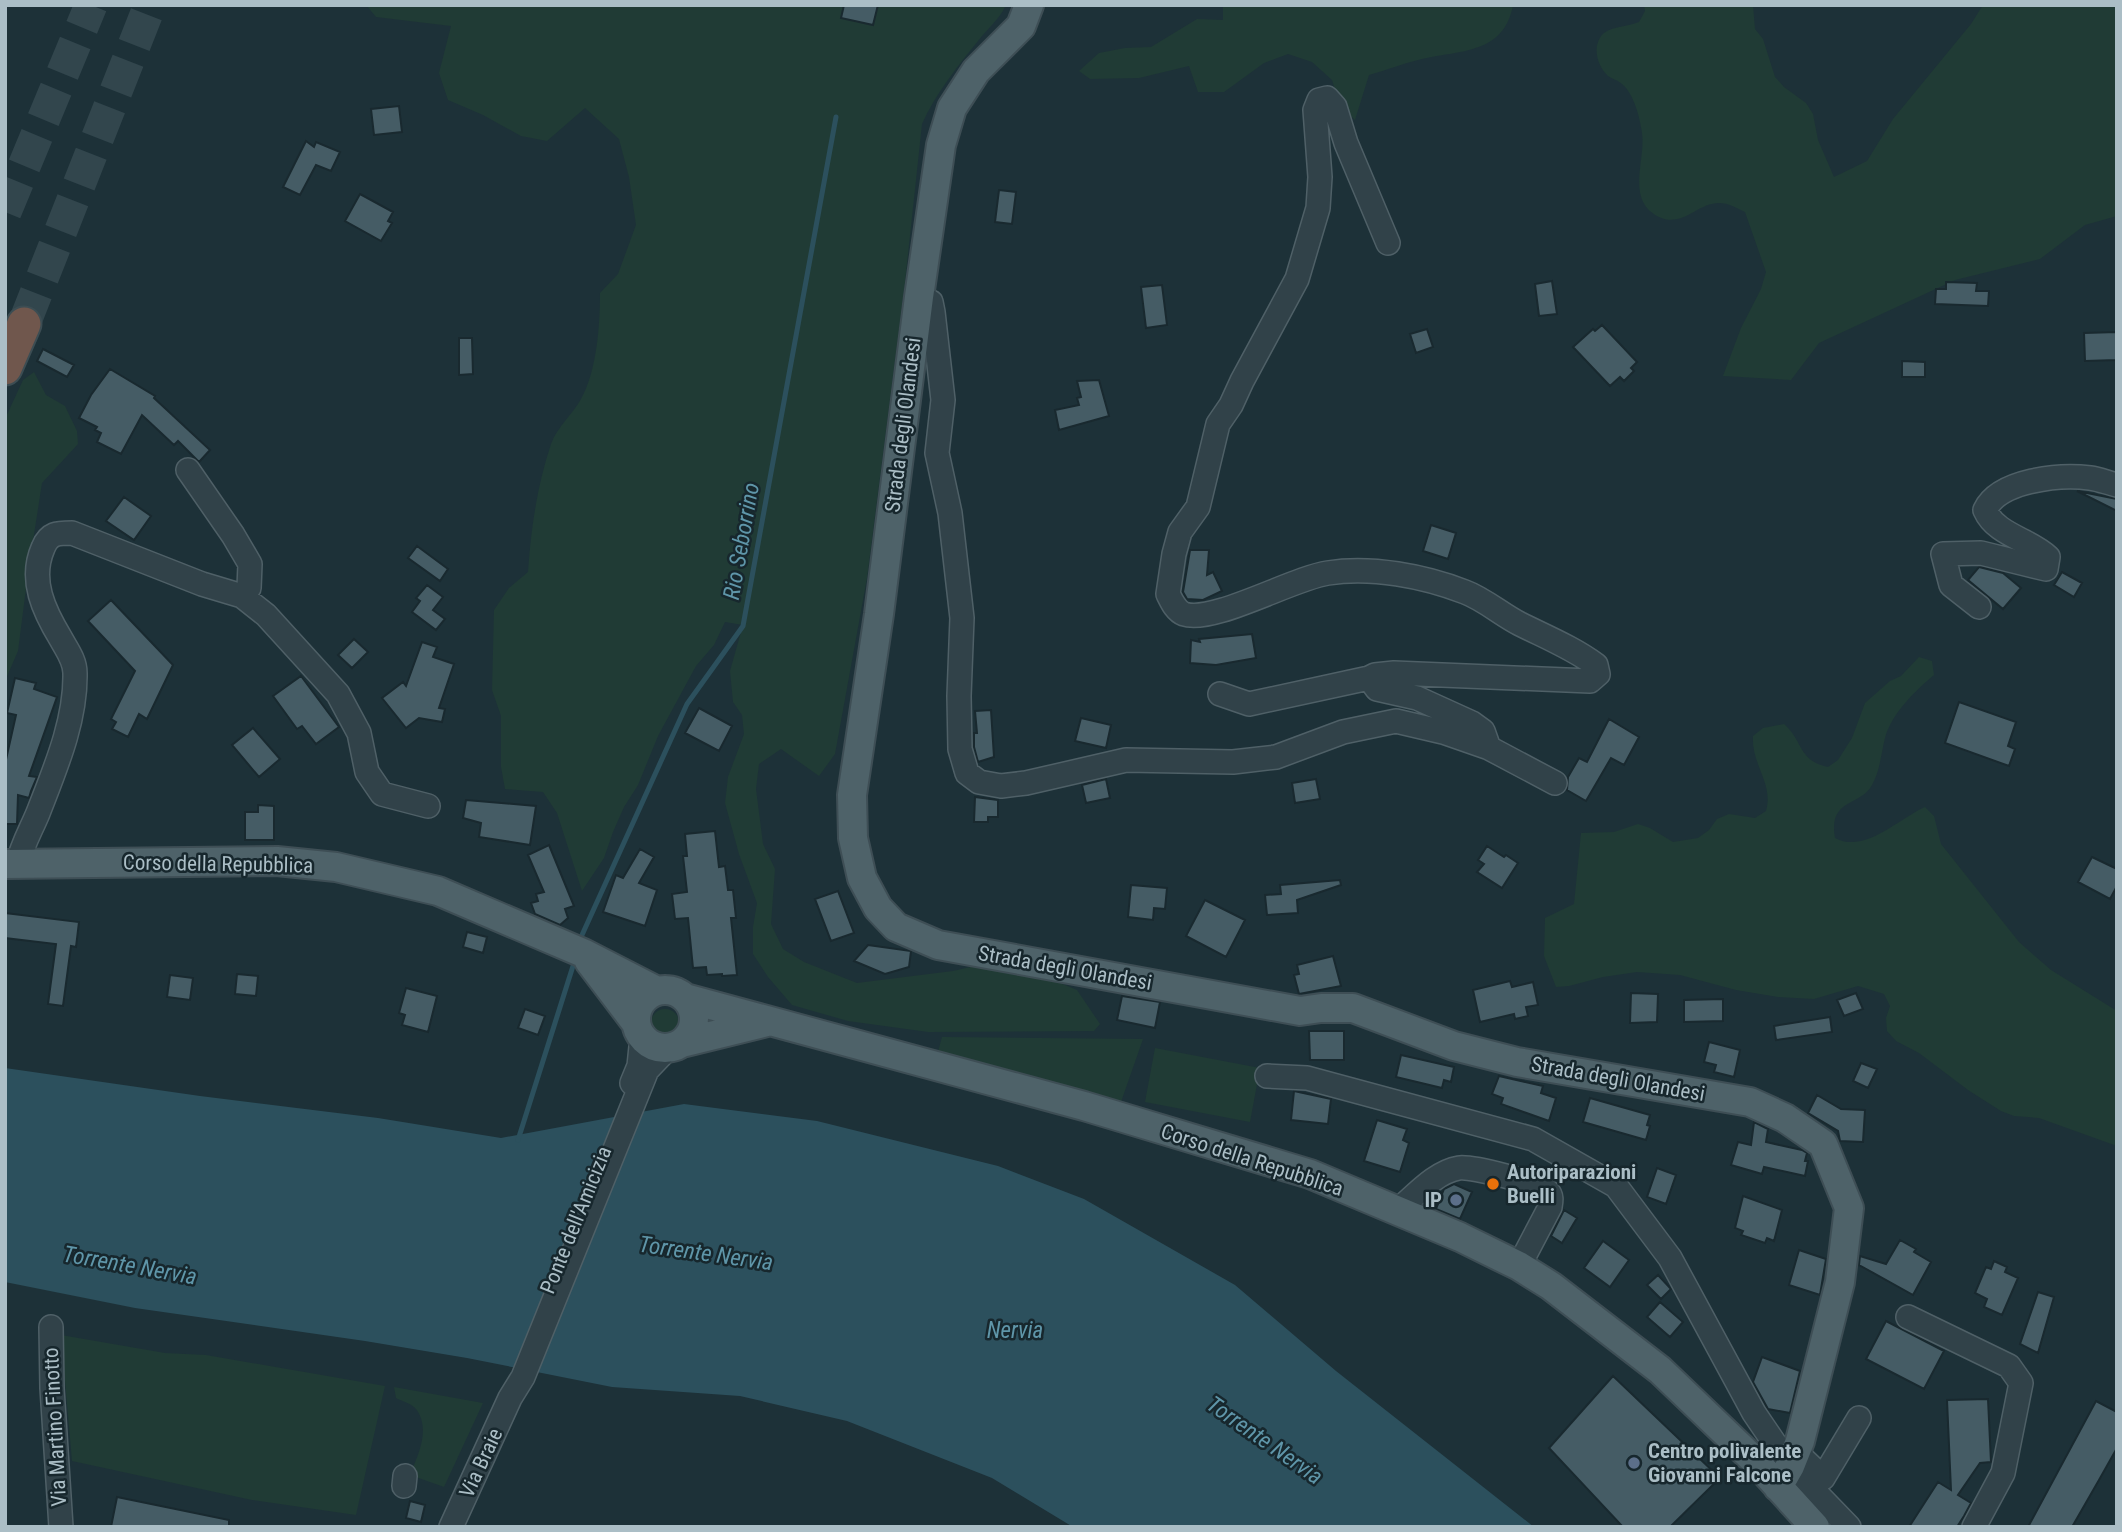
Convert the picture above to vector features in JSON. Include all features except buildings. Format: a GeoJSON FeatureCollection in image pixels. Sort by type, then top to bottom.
{"type":"FeatureCollection","features":[{"type":"Feature","properties":{"kind":"highway"},"geometry":{"type":"LineString","coordinates":[[5,368],[24,324]]}},
{"type":"Feature","properties":{"kind":"main road","name":"Strada degli Olandesi"},"geometry":{"type":"LineString","coordinates":[[1029,5],[1021,26],[976,71],[952,108],[941,145],[879,614],[852,795],[853,838],[862,878],[878,908],[896,927],[938,945],[1300,1011],[1353,1008],[1454,1046],[1517,1062],[1750,1102],[1785,1118],[1823,1144],[1849,1208],[1840,1282],[1788,1468]]}},
{"type":"Feature","properties":{"kind":"main road","name":"Corso della Repubblica"},"geometry":{"type":"LineString","coordinates":[[12,863],[277,861],[336,867],[438,891],[583,953],[657,991]]}},
{"type":"Feature","properties":{"kind":"main road","name":"Corso della Repubblica"},"geometry":{"type":"LineString","coordinates":[[583,953],[639,1030]]}},
{"type":"Feature","properties":{"kind":"main road"},"geometry":{"type":"LineString","coordinates":[[667,990],[685,998],[690,1004],[694,1021],[692,1030],[675,1046],[659,1048],[639,1030],[639,1007],[643,1000],[657,991],[667,990]]}},
{"type":"Feature","properties":{"kind":"main road","name":"Corso della Repubblica"},"geometry":{"type":"LineString","coordinates":[[685,998],[1084,1106],[1310,1174],[1460,1237],[1519,1266],[1573,1301],[1660,1370],[1754,1460],[1788,1468],[1815,1527]]}},
{"type":"Feature","properties":{"kind":"main road","name":"Corso della Repubblica"},"geometry":{"type":"LineString","coordinates":[[675,1046],[769,1021]]}},
{"type":"Feature","properties":{"kind":"street"},"geometry":{"type":"LineString","coordinates":[[1220,694],[1249,704],[1394,673],[1587,681],[1596,677],[1598,671],[1593,662],[1503,615],[1467,592],[1405,576],[1373,572],[1326,573],[1208,613],[1185,615],[1173,606],[1168,594],[1174,554],[1180,533],[1198,507],[1218,424],[1231,405],[1297,279],[1318,208],[1320,177],[1315,110],[1319,100],[1327,98],[1335,107],[1346,143],[1388,243]]}},
{"type":"Feature","properties":{"kind":"street"},"geometry":{"type":"LineString","coordinates":[[919,297],[931,302],[943,400],[937,453],[950,513],[962,618],[960,749],[967,773],[979,782],[1002,786],[1126,760],[1233,762],[1276,757],[1343,732],[1395,721],[1443,732],[1489,748],[1555,783]]}},
{"type":"Feature","properties":{"kind":"street"},"geometry":{"type":"LineString","coordinates":[[188,470],[233,534],[250,564],[249,588],[242,596]]}},
{"type":"Feature","properties":{"kind":"street"},"geometry":{"type":"LineString","coordinates":[[1979,607],[1951,585],[1943,554],[1981,553],[2046,569],[2048,565],[2048,557],[2037,547],[1990,521],[1985,510],[1990,500],[2002,492],[2027,483],[2057,477],[2092,478],[2117,485]]}},
{"type":"Feature","properties":{"kind":"street"},"geometry":{"type":"LineString","coordinates":[[12,863],[64,743],[73,701],[75,671],[71,656],[44,610],[36,580],[39,556],[46,540],[55,533],[72,533],[202,584],[242,596],[266,615],[338,694],[359,733],[367,772],[382,794],[428,806]]}},
{"type":"Feature","properties":{"kind":"street"},"geometry":{"type":"LineString","coordinates":[[1369,678],[1377,689],[1417,698],[1472,723],[1483,731],[1489,748]]}},
{"type":"Feature","properties":{"kind":"street"},"geometry":{"type":"LineString","coordinates":[[639,1030],[643,1068],[675,1046]]}},
{"type":"Feature","properties":{"kind":"street","name":"Ponte dell'Amicizia"},"geometry":{"type":"LineString","coordinates":[[510,1398],[643,1068]]}},
{"type":"Feature","properties":{"kind":"street"},"geometry":{"type":"LineString","coordinates":[[1267,1076],[1307,1078],[1533,1139],[1616,1186],[1670,1258],[1754,1413],[1788,1468],[1849,1527]]}},
{"type":"Feature","properties":{"kind":"street"},"geometry":{"type":"LineString","coordinates":[[1397,1211],[1436,1178],[1460,1168],[1492,1172],[1540,1187],[1549,1193],[1552,1200],[1519,1266]]}},
{"type":"Feature","properties":{"kind":"street"},"geometry":{"type":"LineString","coordinates":[[1908,1317],[2009,1366],[2021,1383],[2003,1473],[1975,1527]]}},
{"type":"Feature","properties":{"kind":"street","name":"Via Martino Finotto"},"geometry":{"type":"LineString","coordinates":[[51,1327],[61,1527]]}},
{"type":"Feature","properties":{"kind":"street","name":"Via Braie"},"geometry":{"type":"LineString","coordinates":[[451,1527],[510,1398]]}},
{"type":"Feature","properties":{"kind":"street"},"geometry":{"type":"LineString","coordinates":[[1788,1468],[1823,1478],[1859,1418]]}},
{"type":"Feature","properties":{"kind":"green space"},"geometry":{"type":"Polygon","coordinates":[[[366,5],[1006,5],[947,81],[922,124],[905,282],[867,578],[835,754],[819,776],[781,749],[759,764],[756,789],[763,844],[775,869],[771,924],[783,949],[804,962],[857,983],[953,971],[979,965],[1004,973],[1053,980],[1077,990],[1100,1024],[1094,1031],[928,1032],[848,1021],[792,1005],[753,954],[753,927],[757,903],[739,854],[725,803],[728,777],[744,734],[742,715],[733,702],[730,671],[743,625],[725,622],[714,645],[696,666],[658,736],[638,785],[624,807],[604,858],[582,891],[557,813],[543,792],[505,789],[501,767],[501,716],[492,690],[494,610],[509,588],[528,572],[535,507],[551,444],[581,399],[591,375],[598,333],[600,293],[618,274],[636,225],[629,177],[619,139],[585,108],[547,141],[521,136],[448,100],[439,73],[451,26],[376,17],[366,5]]]}},
{"type":"Feature","properties":{"kind":"green space"},"geometry":{"type":"Polygon","coordinates":[[[1223,5],[1513,5],[1508,21],[1500,33],[1479,47],[1415,61],[1369,75],[1355,120],[1340,105],[1332,80],[1312,62],[1288,54],[1264,63],[1224,92],[1198,92],[1189,66],[1139,78],[1090,79],[1079,71],[1099,53],[1151,47],[1197,19],[1223,20],[1223,5]]]}},
{"type":"Feature","properties":{"kind":"green space"},"geometry":{"type":"Polygon","coordinates":[[[1644,5],[1753,5],[1755,29],[1763,39],[1775,77],[1806,103],[1813,114],[1818,140],[1834,177],[1867,161],[1893,119],[1971,24],[1983,5],[2117,5],[2117,216],[2085,225],[2040,259],[1955,280],[1819,343],[1791,380],[1723,376],[1766,272],[1745,212],[1719,203],[1668,220],[1649,210],[1643,201],[1639,179],[1642,133],[1638,114],[1626,88],[1608,76],[1601,67],[1597,49],[1604,33],[1639,22],[1645,11],[1644,5]]]}},
{"type":"Feature","properties":{"kind":"green space"},"geometry":{"type":"Polygon","coordinates":[[[34,372],[46,395],[65,406],[77,431],[78,444],[42,483],[18,651],[5,681],[5,419],[23,380],[34,372]]]}},
{"type":"Feature","properties":{"kind":"green space"},"geometry":{"type":"Polygon","coordinates":[[[1919,657],[1932,661],[1934,675],[1912,695],[1893,720],[1885,738],[1875,780],[1867,792],[1840,809],[1834,825],[1835,838],[1858,842],[1870,838],[1925,807],[1934,816],[1941,844],[2019,942],[2051,970],[2117,1011],[2117,1146],[2039,1118],[2014,1116],[2001,1111],[1919,1053],[1896,1041],[1887,1031],[1886,1018],[1890,1006],[1884,994],[1858,986],[1814,999],[1778,997],[1736,990],[1680,975],[1637,972],[1556,987],[1544,956],[1545,918],[1574,904],[1581,833],[1614,832],[1638,824],[1673,842],[1698,838],[1709,830],[1717,819],[1729,814],[1755,818],[1766,811],[1768,801],[1765,783],[1755,756],[1753,736],[1763,728],[1784,724],[1811,760],[1828,767],[1838,760],[1852,738],[1865,703],[1890,681],[1901,676],[1919,657]]]}},
{"type":"Feature","properties":{"kind":"green space"},"geometry":{"type":"Polygon","coordinates":[[[665,1009],[675,1013],[679,1023],[675,1033],[665,1037],[655,1033],[651,1023],[655,1013],[665,1009]]]}},
{"type":"Feature","properties":{"kind":"green space"},"geometry":{"type":"Polygon","coordinates":[[[942,1037],[1143,1039],[1121,1102],[937,1055],[942,1037]]]}},
{"type":"Feature","properties":{"kind":"green space"},"geometry":{"type":"Polygon","coordinates":[[[1155,1048],[1260,1068],[1250,1122],[1145,1102],[1155,1048]]]}},
{"type":"Feature","properties":{"kind":"green space"},"geometry":{"type":"Polygon","coordinates":[[[61,1335],[165,1353],[206,1355],[385,1386],[356,1515],[252,1500],[72,1461],[61,1335]]]}},
{"type":"Feature","properties":{"kind":"green space"},"geometry":{"type":"Polygon","coordinates":[[[394,1387],[483,1403],[444,1487],[410,1475],[422,1442],[423,1425],[416,1409],[396,1398],[394,1387]]]}},
{"type":"Feature","properties":{"kind":"water","name":"Nervia"},"geometry":{"type":"Polygon","coordinates":[[[5,1068],[378,1118],[501,1138],[684,1104],[817,1121],[998,1166],[1084,1199],[1235,1285],[1336,1371],[1534,1527],[1073,1527],[992,1478],[847,1421],[740,1396],[612,1387],[467,1358],[135,1308],[5,1282],[5,1068]]]}},
{"type":"Feature","properties":{"kind":"waterway","name":"Rio Seborrino"},"geometry":{"type":"LineString","coordinates":[[582,935],[687,704],[743,626],[836,117]]}},
{"type":"Feature","properties":{"kind":"waterway"},"geometry":{"type":"LineString","coordinates":[[518,1140],[573,966]]}},
{"type":"Feature","properties":{"kind":"tunnel"},"geometry":{"type":"LineString","coordinates":[[5,212],[91,5]]}},
{"type":"Feature","properties":{"kind":"tunnel"},"geometry":{"type":"LineString","coordinates":[[24,324],[150,5]]}},
{"type":"Feature","properties":{"kind":"place","name":"Autoriparazioni Buelli"},"geometry":{"type":"Point","coordinates":[1493,1184]}},
{"type":"Feature","properties":{"kind":"place","name":"IP"},"geometry":{"type":"Point","coordinates":[1456,1200]}},
{"type":"Feature","properties":{"kind":"place","name":"Centro polivalente Giovanni Falcone"},"geometry":{"type":"Point","coordinates":[1634,1463]}},
{"type":"Feature","properties":{"kind":"water label","name":"Torrente Nervia"},"geometry":{"type":"Point","coordinates":[706,1253]}},
{"type":"Feature","properties":{"kind":"water label","name":"Torrente Nervia"},"geometry":{"type":"Point","coordinates":[130,1265]}},
{"type":"Feature","properties":{"kind":"water label","name":"Torrente Nervia"},"geometry":{"type":"Point","coordinates":[1265,1440]}}]}
